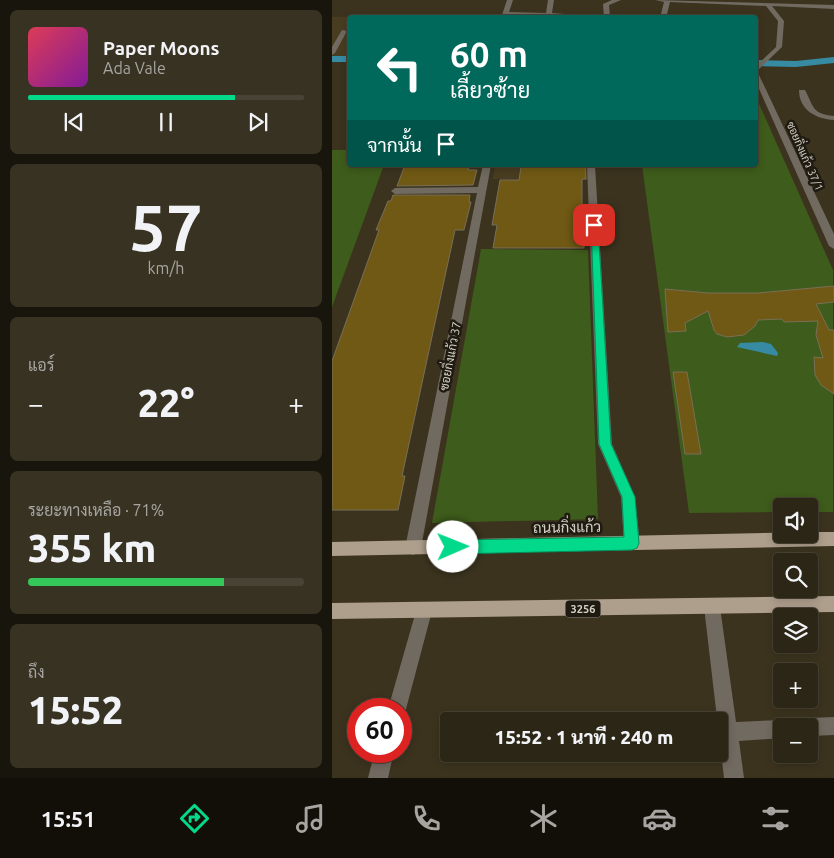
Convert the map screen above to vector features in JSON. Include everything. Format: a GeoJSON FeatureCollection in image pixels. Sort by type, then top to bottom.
{"type":"FeatureCollection","features":[{"type":"Feature","properties":{"kind":"main road","name":"ถนนกิ่งแก้ว"},"geometry":{"type":"LineString","coordinates":[[332,549],[834,539]]}},
{"type":"Feature","properties":{"kind":"main road","name":"3256"},"geometry":{"type":"LineString","coordinates":[[332,611],[424,612],[834,604]]}},
{"type":"Feature","properties":{"kind":"street"},"geometry":{"type":"LineString","coordinates":[[504,15],[510,0]]}},
{"type":"Feature","properties":{"kind":"street"},"geometry":{"type":"LineString","coordinates":[[549,15],[551,0]]}},
{"type":"Feature","properties":{"kind":"street"},"geometry":{"type":"LineString","coordinates":[[607,15],[606,4],[618,0]]}},
{"type":"Feature","properties":{"kind":"street"},"geometry":{"type":"LineString","coordinates":[[658,0],[769,6],[834,7]]}},
{"type":"Feature","properties":{"kind":"street"},"geometry":{"type":"LineString","coordinates":[[664,15],[667,0]]}},
{"type":"Feature","properties":{"kind":"street"},"geometry":{"type":"LineString","coordinates":[[758,56],[768,59],[779,47],[781,21],[769,6]]}},
{"type":"Feature","properties":{"kind":"street"},"geometry":{"type":"LineString","coordinates":[[332,53],[344,31]]}},
{"type":"Feature","properties":{"kind":"street","name":"ซอยกิ่งแก้ว 37/1"},"geometry":{"type":"LineString","coordinates":[[758,69],[768,59]]}},
{"type":"Feature","properties":{"kind":"street","name":"ซอยกิ่งแก้ว 37/1"},"geometry":{"type":"LineString","coordinates":[[758,75],[834,246]]}},
{"type":"Feature","properties":{"kind":"street"},"geometry":{"type":"LineString","coordinates":[[802,92],[811,113],[820,117],[834,118]]}},
{"type":"Feature","properties":{"kind":"street","name":"ซอยกิ่งแก้ว 37"},"geometry":{"type":"LineString","coordinates":[[413,548],[488,167]]}},
{"type":"Feature","properties":{"kind":"street"},"geometry":{"type":"LineString","coordinates":[[591,167],[605,444],[628,497],[632,543]]}},
{"type":"Feature","properties":{"kind":"street"},"geometry":{"type":"LineString","coordinates":[[395,191],[482,190]]}},
{"type":"Feature","properties":{"kind":"street"},"geometry":{"type":"LineString","coordinates":[[712,607],[725,712]]}},
{"type":"Feature","properties":{"kind":"street"},"geometry":{"type":"LineString","coordinates":[[400,698],[424,612]]}},
{"type":"Feature","properties":{"kind":"street"},"geometry":{"type":"LineString","coordinates":[[818,727],[834,726]]}},
{"type":"Feature","properties":{"kind":"street"},"geometry":{"type":"LineString","coordinates":[[734,778],[728,732],[773,730]]}},
{"type":"Feature","properties":{"kind":"street"},"geometry":{"type":"LineString","coordinates":[[378,778],[382,763]]}},
{"type":"Feature","properties":{"kind":"shaded area"},"geometry":{"type":"Polygon","coordinates":[[[332,17],[347,17],[347,56],[332,56],[332,17]]]}},
{"type":"Feature","properties":{"kind":"shaded area"},"geometry":{"type":"Polygon","coordinates":[[[495,167],[589,167],[590,180],[493,179],[495,167]]]}},
{"type":"Feature","properties":{"kind":"green space"},"geometry":{"type":"Polygon","coordinates":[[[758,101],[833,270],[833,512],[818,512],[818,498],[773,498],[773,512],[689,513],[642,167],[758,167],[758,101]]]}},
{"type":"Feature","properties":{"kind":"green space"},"geometry":{"type":"Polygon","coordinates":[[[332,150],[347,150],[347,167],[383,167],[332,307],[332,150]]]}},
{"type":"Feature","properties":{"kind":"green space"},"geometry":{"type":"Polygon","coordinates":[[[481,249],[588,250],[598,519],[432,523],[481,249]]]}},
{"type":"Feature","properties":{"kind":"water"},"geometry":{"type":"Polygon","coordinates":[[[763,342],[771,344],[778,353],[777,356],[737,347],[740,343],[763,342]]]}},
{"type":"Feature","properties":{"kind":"building"},"geometry":{"type":"Polygon","coordinates":[[[404,167],[469,167],[468,170],[477,170],[473,185],[397,186],[404,167]]]}},
{"type":"Feature","properties":{"kind":"building"},"geometry":{"type":"Polygon","coordinates":[[[521,167],[585,167],[586,179],[582,179],[582,217],[585,217],[584,248],[493,248],[497,225],[492,225],[500,180],[519,180],[521,167]]]}},
{"type":"Feature","properties":{"kind":"building"},"geometry":{"type":"Polygon","coordinates":[[[393,195],[470,195],[469,202],[471,202],[464,230],[455,230],[402,476],[405,476],[398,510],[332,510],[332,361],[379,230],[376,230],[388,201],[391,201],[393,195]]]}},
{"type":"Feature","properties":{"kind":"building"},"geometry":{"type":"Polygon","coordinates":[[[834,286],[834,302],[816,304],[829,330],[834,330],[834,394],[821,385],[815,375],[814,357],[823,358],[816,335],[818,321],[784,322],[782,319],[758,320],[755,326],[744,335],[727,337],[717,334],[714,330],[708,311],[685,323],[686,331],[668,332],[665,289],[708,293],[758,293],[834,286]]]}},
{"type":"Feature","properties":{"kind":"building"},"geometry":{"type":"Polygon","coordinates":[[[673,372],[687,372],[701,454],[685,454],[673,372]]]}},
{"type":"Feature","properties":{"kind":"waterway"},"geometry":{"type":"LineString","coordinates":[[332,59],[347,59]]}},
{"type":"Feature","properties":{"kind":"waterway"},"geometry":{"type":"LineString","coordinates":[[758,63],[796,64],[834,60]]}},
{"type":"Feature","properties":{"kind":"route"},"geometry":{"type":"LineString","coordinates":[[453,547],[632,543],[628,497],[605,444],[594,225]]}}]}
